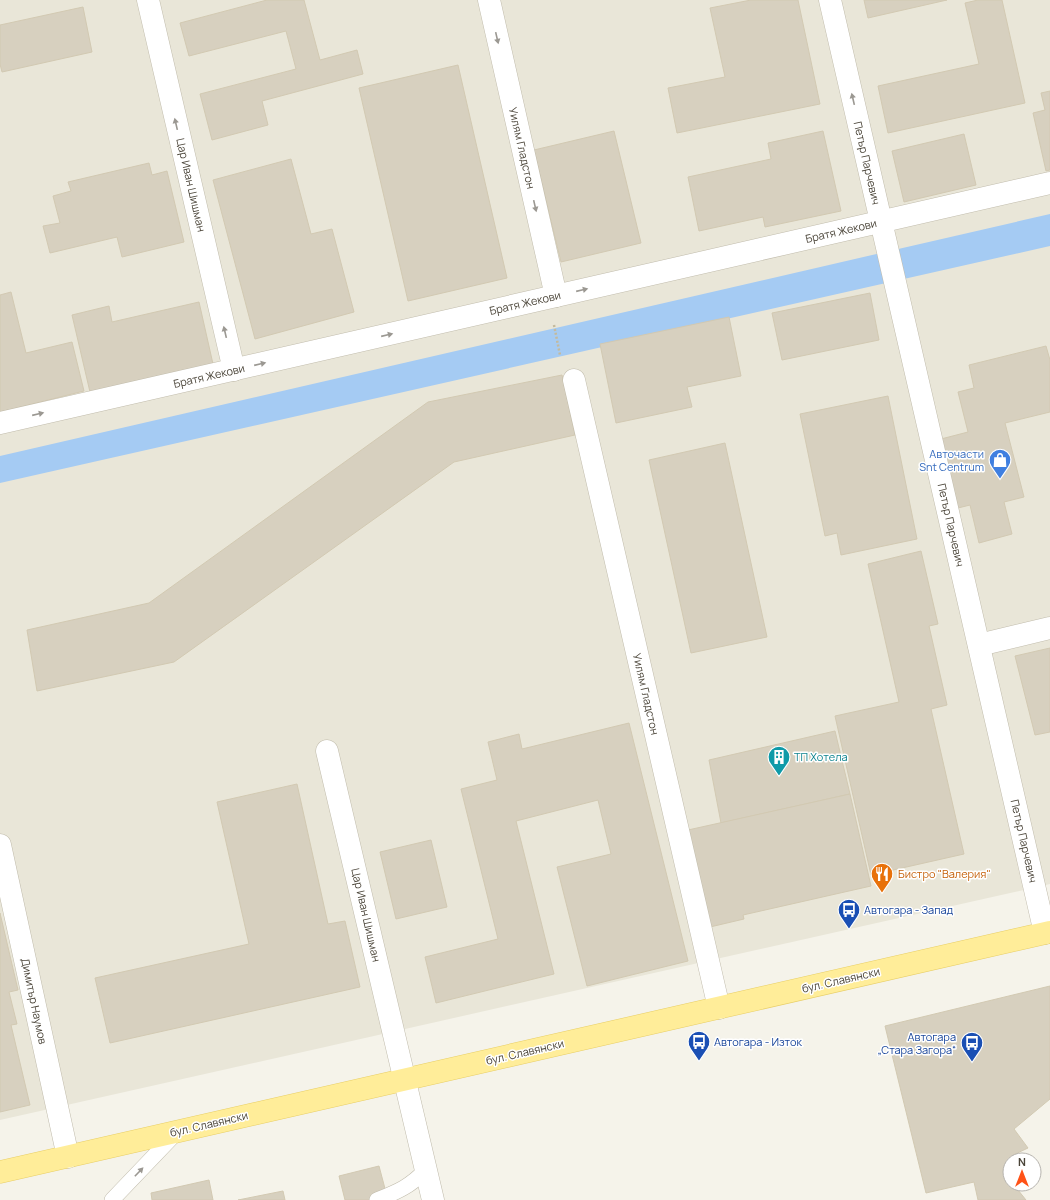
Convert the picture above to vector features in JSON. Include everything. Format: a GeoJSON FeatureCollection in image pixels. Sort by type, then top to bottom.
{"type":"FeatureCollection","features":[{"type":"Feature","properties":{"kind":"main road","name":"бул. Славянски"},"geometry":{"type":"LineString","coordinates":[[0,1172],[1048,933]]}},
{"type":"Feature","properties":{"kind":"street","name":"Цар Иван Шишман"},"geometry":{"type":"LineString","coordinates":[[148,0],[234,370]]}},
{"type":"Feature","properties":{"kind":"street","name":"Уилям Гладстон"},"geometry":{"type":"LineString","coordinates":[[489,0],[556,296]]}},
{"type":"Feature","properties":{"kind":"street","name":"Петър Парчевич"},"geometry":{"type":"LineString","coordinates":[[830,0],[979,645],[1048,933]]}},
{"type":"Feature","properties":{"kind":"street","name":"Братя Жекови"},"geometry":{"type":"LineString","coordinates":[[0,423],[1050,183]]}},
{"type":"Feature","properties":{"kind":"street","name":"Уилям Гладстон"},"geometry":{"type":"LineString","coordinates":[[574,380],[718,1008]]}},
{"type":"Feature","properties":{"kind":"street"},"geometry":{"type":"LineString","coordinates":[[979,645],[1050,628]]}},
{"type":"Feature","properties":{"kind":"street","name":"Цар Иван Шишман"},"geometry":{"type":"LineString","coordinates":[[327,751],[433,1200]]}},
{"type":"Feature","properties":{"kind":"street","name":"Димитър Наумов"},"geometry":{"type":"LineString","coordinates":[[0,845],[68,1157]]}},
{"type":"Feature","properties":{"kind":"lane"},"geometry":{"type":"LineString","coordinates":[[112,1200],[177,1132]]}},
{"type":"Feature","properties":{"kind":"lane"},"geometry":{"type":"LineString","coordinates":[[378,1200],[403,1190],[415,1182],[426,1170]]}},
{"type":"Feature","properties":{"kind":"path"},"geometry":{"type":"LineString","coordinates":[[554,327],[561,362]]}},
{"type":"Feature","properties":{"kind":"shaded area"},"geometry":{"type":"Polygon","coordinates":[[[0,0],[1050,0],[1050,884],[0,1120],[0,0]]]}},
{"type":"Feature","properties":{"kind":"water"},"geometry":{"type":"Polygon","coordinates":[[[1050,214],[1050,246],[0,483],[0,456],[1050,214]]]}},
{"type":"Feature","properties":{"kind":"building"},"geometry":{"type":"Polygon","coordinates":[[[267,0],[304,0],[320,60],[357,50],[363,74],[262,101],[268,125],[212,140],[200,94],[296,69],[286,31],[189,56],[180,23],[267,0]]]}},
{"type":"Feature","properties":{"kind":"building"},"geometry":{"type":"Polygon","coordinates":[[[751,0],[798,0],[820,104],[677,133],[668,88],[725,77],[710,8],[751,0]]]}},
{"type":"Feature","properties":{"kind":"building"},"geometry":{"type":"Polygon","coordinates":[[[864,0],[947,0],[868,18],[864,0]]]}},
{"type":"Feature","properties":{"kind":"building"},"geometry":{"type":"Polygon","coordinates":[[[978,0],[1002,0],[1025,103],[888,133],[878,86],[979,64],[965,3],[978,0]]]}},
{"type":"Feature","properties":{"kind":"building"},"geometry":{"type":"Polygon","coordinates":[[[83,7],[92,52],[2,72],[0,64],[0,25],[83,7]]]}},
{"type":"Feature","properties":{"kind":"building"},"geometry":{"type":"Polygon","coordinates":[[[458,65],[507,278],[408,301],[359,88],[458,65]]]}},
{"type":"Feature","properties":{"kind":"building"},"geometry":{"type":"Polygon","coordinates":[[[1050,91],[1050,170],[1046,171],[1033,113],[1045,110],[1041,93],[1050,91]]]}},
{"type":"Feature","properties":{"kind":"building"},"geometry":{"type":"Polygon","coordinates":[[[614,131],[641,243],[561,262],[534,150],[614,131]]]}},
{"type":"Feature","properties":{"kind":"building"},"geometry":{"type":"Polygon","coordinates":[[[823,131],[841,211],[765,227],[763,217],[699,231],[688,177],[771,159],[768,143],[823,131]]]}},
{"type":"Feature","properties":{"kind":"building"},"geometry":{"type":"Polygon","coordinates":[[[964,134],[976,185],[904,202],[892,151],[964,134]]]}},
{"type":"Feature","properties":{"kind":"building"},"geometry":{"type":"Polygon","coordinates":[[[291,159],[311,234],[332,229],[354,312],[255,339],[213,180],[291,159]]]}},
{"type":"Feature","properties":{"kind":"building"},"geometry":{"type":"Polygon","coordinates":[[[149,163],[152,175],[167,171],[184,242],[122,257],[117,237],[50,253],[43,226],[60,223],[53,196],[71,191],[68,182],[149,163]]]}},
{"type":"Feature","properties":{"kind":"building"},"geometry":{"type":"Polygon","coordinates":[[[11,292],[26,353],[72,342],[84,391],[0,412],[0,295],[11,292]]]}},
{"type":"Feature","properties":{"kind":"building"},"geometry":{"type":"Polygon","coordinates":[[[870,293],[879,340],[782,360],[772,313],[870,293]]]}},
{"type":"Feature","properties":{"kind":"building"},"geometry":{"type":"Polygon","coordinates":[[[199,302],[213,364],[90,392],[72,315],[109,306],[112,322],[199,302]]]}},
{"type":"Feature","properties":{"kind":"building"},"geometry":{"type":"Polygon","coordinates":[[[729,317],[741,376],[687,387],[692,407],[616,423],[600,344],[729,317]]]}},
{"type":"Feature","properties":{"kind":"building"},"geometry":{"type":"Polygon","coordinates":[[[1046,346],[1050,360],[1050,412],[1005,423],[1024,497],[1004,502],[1012,534],[979,543],[970,505],[958,508],[941,439],[968,432],[958,392],[974,388],[969,365],[1046,346]]]}},
{"type":"Feature","properties":{"kind":"building"},"geometry":{"type":"Polygon","coordinates":[[[562,375],[575,435],[454,462],[174,662],[37,691],[27,630],[149,603],[428,402],[562,375]]]}},
{"type":"Feature","properties":{"kind":"building"},"geometry":{"type":"Polygon","coordinates":[[[888,396],[917,539],[841,555],[837,533],[825,536],[800,414],[888,396]]]}},
{"type":"Feature","properties":{"kind":"building"},"geometry":{"type":"Polygon","coordinates":[[[725,443],[767,637],[691,653],[649,460],[725,443]]]}},
{"type":"Feature","properties":{"kind":"building"},"geometry":{"type":"Polygon","coordinates":[[[921,551],[938,624],[929,626],[947,705],[931,709],[964,854],[871,875],[835,716],[899,702],[868,564],[921,551]]]}},
{"type":"Feature","properties":{"kind":"building"},"geometry":{"type":"Polygon","coordinates":[[[1050,648],[1050,732],[1035,735],[1015,656],[1050,648]]]}},
{"type":"Feature","properties":{"kind":"building"},"geometry":{"type":"Polygon","coordinates":[[[629,723],[688,961],[587,986],[557,867],[611,854],[598,800],[516,821],[554,974],[436,1003],[425,957],[498,939],[461,789],[497,780],[488,742],[519,734],[522,749],[629,723]]]}},
{"type":"Feature","properties":{"kind":"building","name":"ТП Хотела"},"geometry":{"type":"Polygon","coordinates":[[[835,731],[850,794],[721,823],[709,760],[835,731]]]}},
{"type":"Feature","properties":{"kind":"building"},"geometry":{"type":"Polygon","coordinates":[[[297,784],[328,924],[345,921],[360,987],[110,1043],[95,978],[249,944],[217,802],[297,784]]]}},
{"type":"Feature","properties":{"kind":"building"},"geometry":{"type":"Polygon","coordinates":[[[850,794],[871,886],[743,915],[744,919],[710,927],[688,830],[850,794]]]}},
{"type":"Feature","properties":{"kind":"building"},"geometry":{"type":"Polygon","coordinates":[[[431,840],[447,907],[396,919],[380,852],[431,840]]]}},
{"type":"Feature","properties":{"kind":"building"},"geometry":{"type":"Polygon","coordinates":[[[0,913],[18,990],[9,992],[17,1024],[11,1025],[30,1105],[0,1112],[0,913]]]}},
{"type":"Feature","properties":{"kind":"building","name":"Автогара „Стара Загора“"},"geometry":{"type":"Polygon","coordinates":[[[1050,986],[1050,1099],[1014,1129],[1028,1148],[1019,1152],[1002,1152],[1002,1192],[1020,1192],[1026,1200],[978,1200],[974,1182],[926,1193],[885,1026],[1050,986]]]}},
{"type":"Feature","properties":{"kind":"building"},"geometry":{"type":"Polygon","coordinates":[[[379,1166],[388,1200],[345,1200],[339,1176],[379,1166]]]}},
{"type":"Feature","properties":{"kind":"building"},"geometry":{"type":"Polygon","coordinates":[[[209,1180],[213,1200],[152,1200],[151,1193],[209,1180]]]}},
{"type":"Feature","properties":{"kind":"building"},"geometry":{"type":"Polygon","coordinates":[[[283,1191],[285,1200],[238,1200],[283,1191]]]}},
{"type":"Feature","properties":{"kind":"place","name":"Авточасти Snt Centrum"},"geometry":{"type":"Point","coordinates":[1000,480]}},
{"type":"Feature","properties":{"kind":"place","name":"ТП Хотела"},"geometry":{"type":"Point","coordinates":[779,776]}},
{"type":"Feature","properties":{"kind":"place","name":"Бистро \"Валерия\""},"geometry":{"type":"Point","coordinates":[882,894]}},
{"type":"Feature","properties":{"kind":"place","name":"Автогара - Запад"},"geometry":{"type":"Point","coordinates":[849,930]}},
{"type":"Feature","properties":{"kind":"place","name":"Автогара - Изток"},"geometry":{"type":"Point","coordinates":[699,1062]}},
{"type":"Feature","properties":{"kind":"place","name":"Автогара „Стара Загора“"},"geometry":{"type":"Point","coordinates":[972,1062]}}]}
